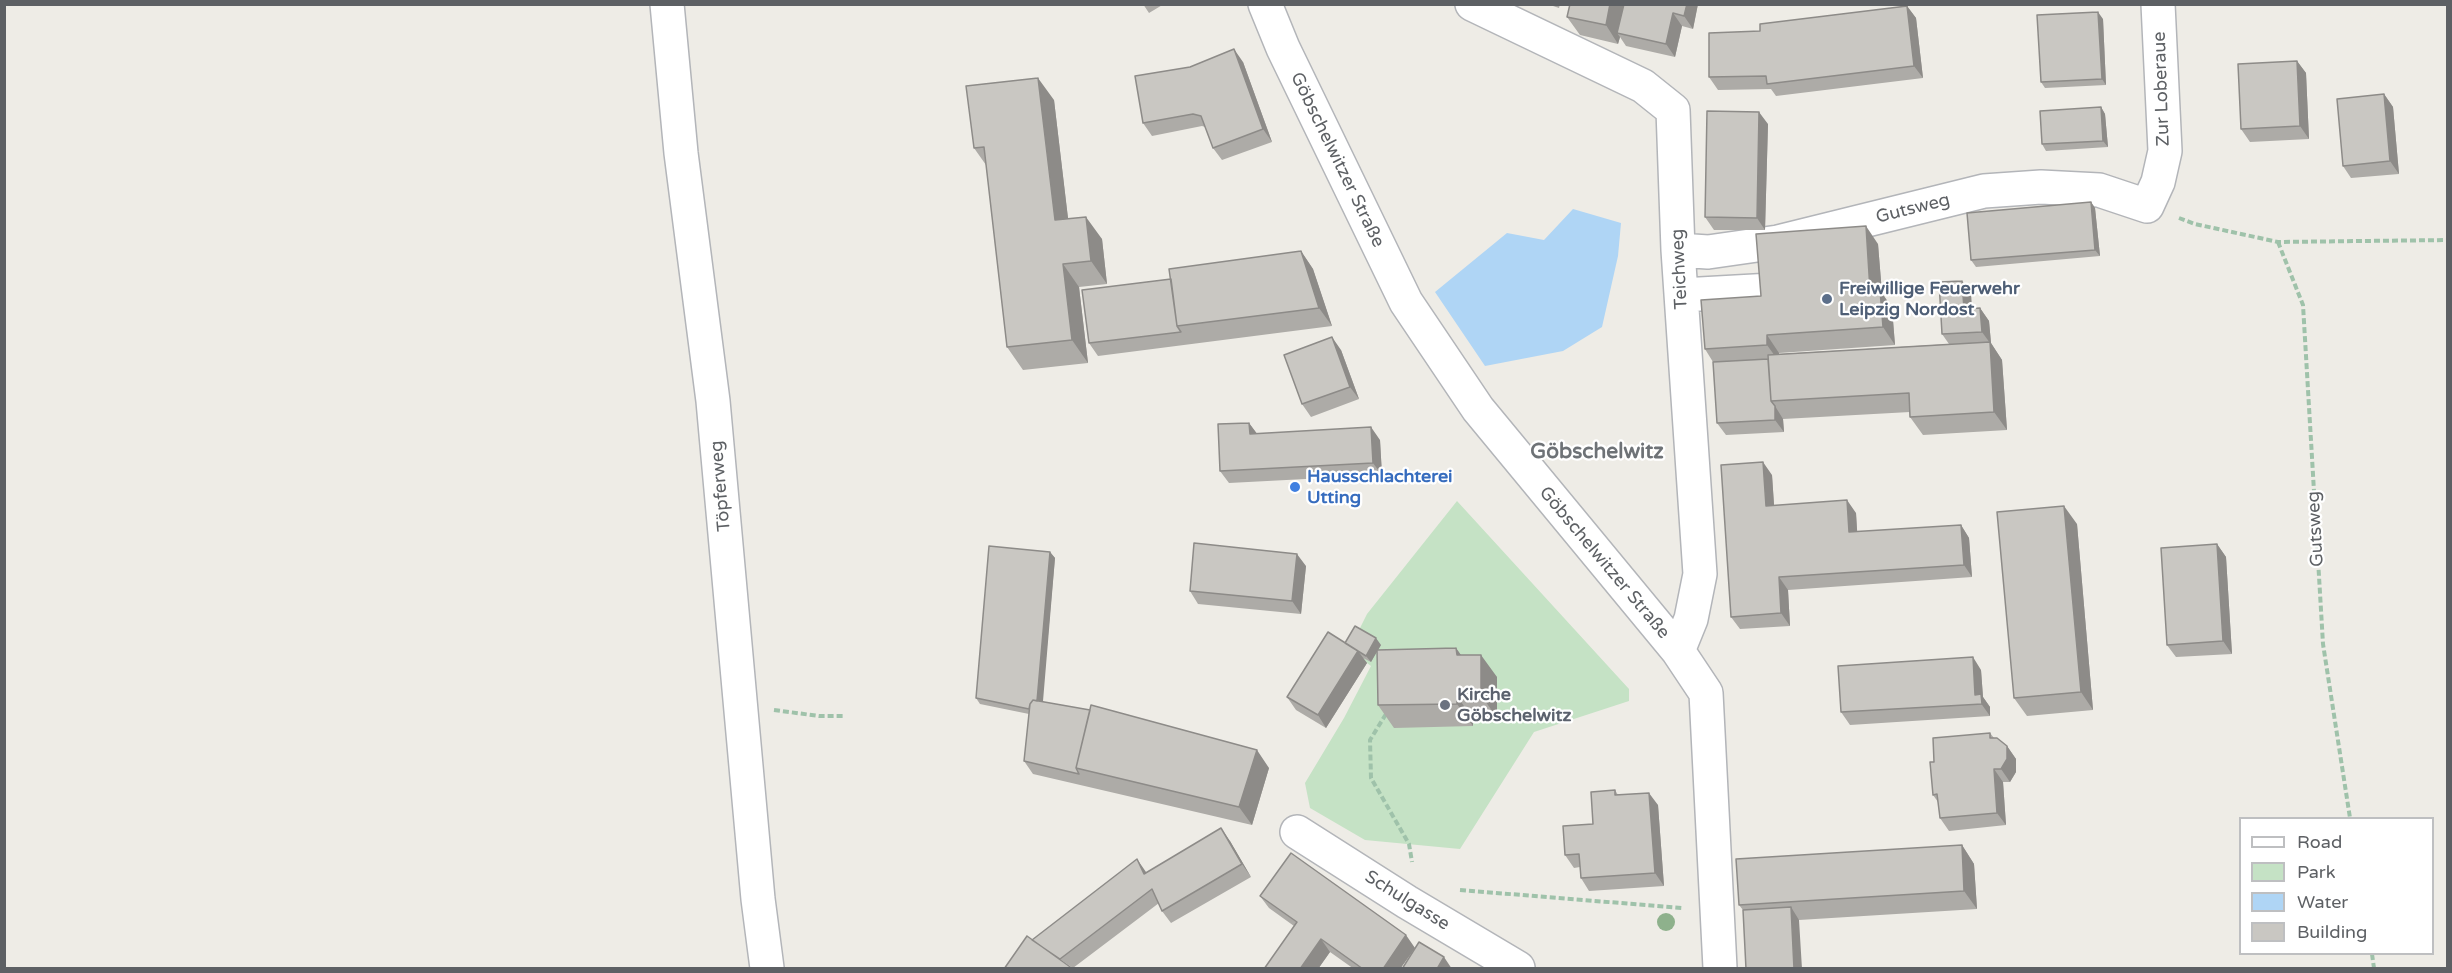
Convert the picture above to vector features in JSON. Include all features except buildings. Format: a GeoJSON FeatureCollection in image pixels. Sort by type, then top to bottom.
{"type":"FeatureCollection","features":[{"type":"Feature","properties":{"kind":"street","name":"Töpferweg"},"geometry":{"type":"LineString","coordinates":[[667,4],[681,153],[713,400],[758,899],[767,969]]}},
{"type":"Feature","properties":{"kind":"street","name":"Göbschelwitzer Straße"},"geometry":{"type":"LineString","coordinates":[[1265,4],[1283,48],[1406,302],[1478,409],[1678,651],[1706,693],[1720,969]]}},
{"type":"Feature","properties":{"kind":"street","name":"Teichweg"},"geometry":{"type":"LineString","coordinates":[[1472,4],[1643,86],[1673,110],[1678,250],[1700,574],[1691,619],[1678,651]]}},
{"type":"Feature","properties":{"kind":"street","name":"Zur Loberaue"},"geometry":{"type":"LineString","coordinates":[[2147,206],[2158,183],[2165,151],[2158,4]]}},
{"type":"Feature","properties":{"kind":"street","name":"Gutsweg"},"geometry":{"type":"LineString","coordinates":[[1678,250],[1708,252],[1778,242],[1984,191],[2041,187],[2099,190],[2147,206]]}},
{"type":"Feature","properties":{"kind":"street"},"geometry":{"type":"LineString","coordinates":[[1682,295],[1772,290]]}},
{"type":"Feature","properties":{"kind":"street","name":"Schulgasse"},"geometry":{"type":"LineString","coordinates":[[1297,832],[1518,969]]}},
{"type":"Feature","properties":{"kind":"path"},"geometry":{"type":"LineString","coordinates":[[2147,206],[2195,224],[2278,242],[2448,240]]}},
{"type":"Feature","properties":{"kind":"path","name":"Gutsweg"},"geometry":{"type":"LineString","coordinates":[[2278,242],[2303,305],[2323,644],[2350,817]]}},
{"type":"Feature","properties":{"kind":"path"},"geometry":{"type":"LineString","coordinates":[[741,706],[819,716],[843,716]]}},
{"type":"Feature","properties":{"kind":"path"},"geometry":{"type":"LineString","coordinates":[[1386,709],[1386,717],[1370,740],[1371,778],[1409,844],[1416,887],[1407,902]]}},
{"type":"Feature","properties":{"kind":"path"},"geometry":{"type":"LineString","coordinates":[[1451,890],[1716,911]]}},
{"type":"Feature","properties":{"kind":"green space"},"geometry":{"type":"Polygon","coordinates":[[[1457,501],[1629,689],[1629,701],[1534,732],[1460,849],[1365,840],[1310,808],[1305,783],[1344,718],[1371,666],[1349,650],[1367,614],[1457,501]]]}},
{"type":"Feature","properties":{"kind":"water"},"geometry":{"type":"Polygon","coordinates":[[[1573,209],[1621,223],[1618,256],[1602,327],[1563,351],[1485,366],[1435,292],[1507,233],[1544,240],[1573,209]]]}},
{"type":"Feature","properties":{"kind":"place","name":"Freiwillige Feuerwehr Leipzig Nordost"},"geometry":{"type":"Point","coordinates":[1827,299]}},
{"type":"Feature","properties":{"kind":"place","name":"Hausschlachterei Utting"},"geometry":{"type":"Point","coordinates":[1295,487]}},
{"type":"Feature","properties":{"kind":"place","name":"Kirche Göbschelwitz"},"geometry":{"type":"Point","coordinates":[1445,705]}},
{"type":"Feature","properties":{"kind":"district","name":"Göbschelwitz"},"geometry":{"type":"Point","coordinates":[1597,452]}}]}
